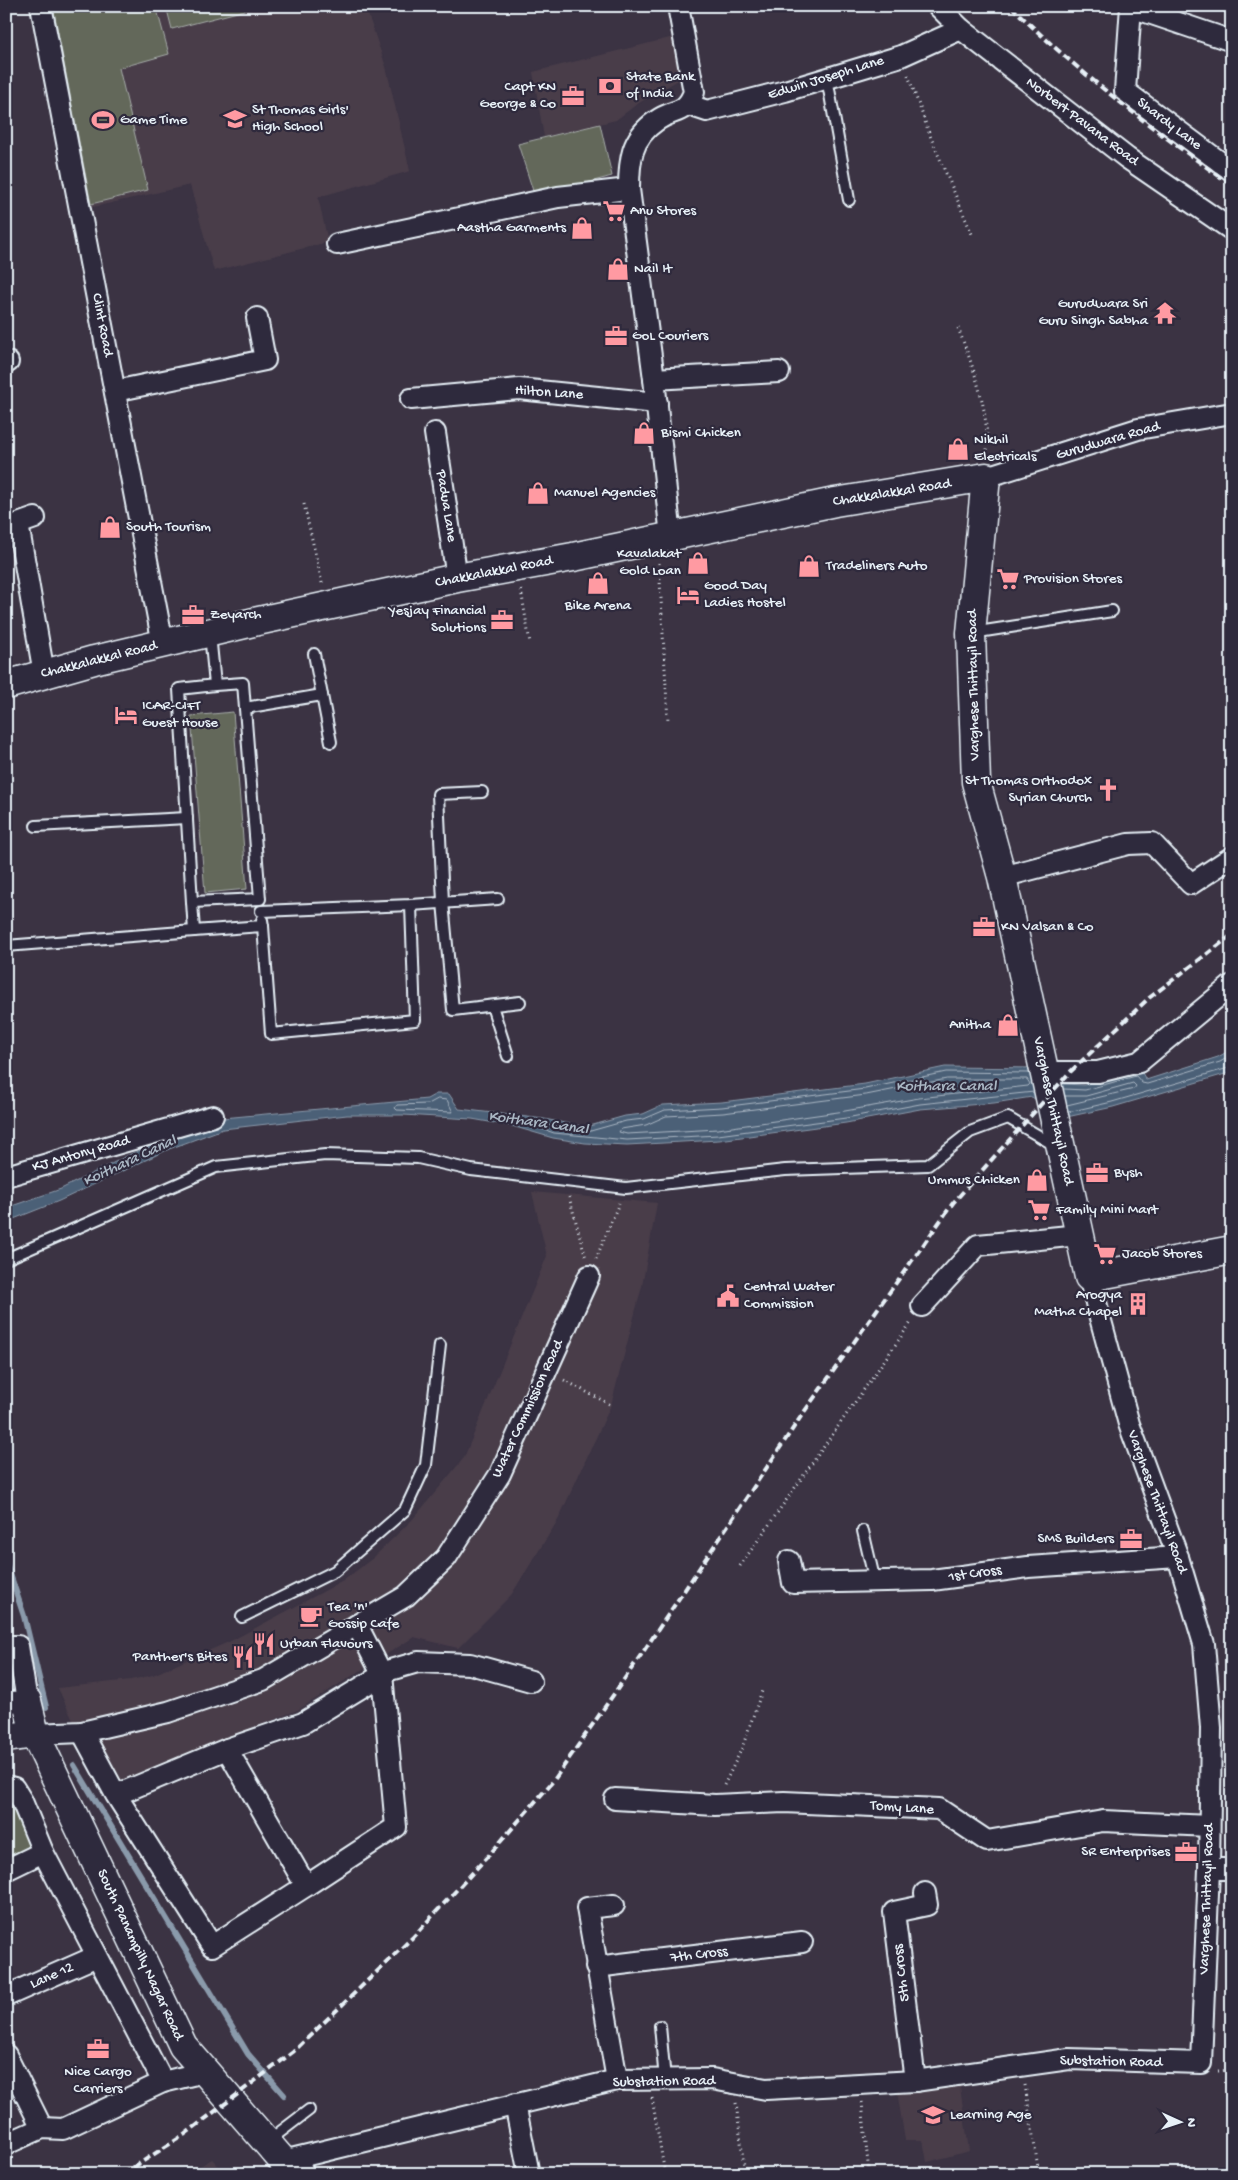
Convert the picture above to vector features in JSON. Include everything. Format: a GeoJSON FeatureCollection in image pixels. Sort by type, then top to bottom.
{"type":"FeatureCollection","features":[{"type":"Feature","properties":{"kind":"street","name":"Clint Road"},"geometry":{"type":"LineString","coordinates":[[41,6],[163,644]]}},
{"type":"Feature","properties":{"kind":"street"},"geometry":{"type":"LineString","coordinates":[[664,538],[654,380],[630,189],[629,162],[635,140],[656,120],[680,111],[689,104],[694,92],[678,6]]}},
{"type":"Feature","properties":{"kind":"street","name":"Norbert Pavana Road"},"geometry":{"type":"LineString","coordinates":[[938,6],[961,29],[1128,158],[1232,230]]}},
{"type":"Feature","properties":{"kind":"street","name":"Shardy Lane"},"geometry":{"type":"LineString","coordinates":[[1232,41],[1131,7],[1125,91],[1232,171]]}},
{"type":"Feature","properties":{"kind":"street","name":"Edwin Joseph Lane"},"geometry":{"type":"LineString","coordinates":[[689,104],[707,111],[827,78],[901,56],[961,29]]}},
{"type":"Feature","properties":{"kind":"street"},"geometry":{"type":"LineString","coordinates":[[336,244],[558,197],[630,189]]}},
{"type":"Feature","properties":{"kind":"street"},"geometry":{"type":"LineString","coordinates":[[115,391],[265,360],[257,318]]}},
{"type":"Feature","properties":{"kind":"street"},"geometry":{"type":"LineString","coordinates":[[654,380],[779,372]]}},
{"type":"Feature","properties":{"kind":"street","name":"Hilton Lane"},"geometry":{"type":"LineString","coordinates":[[411,399],[519,389],[656,403]]}},
{"type":"Feature","properties":{"kind":"street","name":"Gurudwara Road"},"geometry":{"type":"LineString","coordinates":[[986,477],[1138,429],[1232,413]]}},
{"type":"Feature","properties":{"kind":"street","name":"Padua Lane"},"geometry":{"type":"LineString","coordinates":[[435,433],[457,578]]}},
{"type":"Feature","properties":{"kind":"street","name":"Chakkalakkal Road"},"geometry":{"type":"LineString","coordinates":[[6,685],[163,644],[457,578],[664,538],[835,502],[986,477]]}},
{"type":"Feature","properties":{"kind":"street","name":"Varghese Thittayil Road"},"geometry":{"type":"LineString","coordinates":[[986,477],[971,633],[976,782],[1002,877],[1046,1072],[1089,1277],[1129,1424],[1178,1557],[1204,1644],[1211,1728],[1209,1869],[1201,2063]]}},
{"type":"Feature","properties":{"kind":"street"},"geometry":{"type":"LineString","coordinates":[[35,518],[18,524],[44,674]]}},
{"type":"Feature","properties":{"kind":"street"},"geometry":{"type":"LineString","coordinates":[[1002,877],[1128,844],[1152,843],[1192,884],[1232,857]]}},
{"type":"Feature","properties":{"kind":"street"},"geometry":{"type":"LineString","coordinates":[[1046,1072],[1098,1072],[1139,1062],[1232,984]]}},
{"type":"Feature","properties":{"kind":"street","name":"KJ Antony Road"},"geometry":{"type":"LineString","coordinates":[[6,1176],[212,1116]]}},
{"type":"Feature","properties":{"kind":"street"},"geometry":{"type":"LineString","coordinates":[[922,1306],[978,1246],[1079,1235]]}},
{"type":"Feature","properties":{"kind":"street"},"geometry":{"type":"LineString","coordinates":[[1089,1277],[1232,1250]]}},
{"type":"Feature","properties":{"kind":"street","name":"Water Commission Road"},"geometry":{"type":"LineString","coordinates":[[35,1734],[82,1732],[168,1712],[263,1680],[406,1596],[446,1558],[500,1474],[589,1276]]}},
{"type":"Feature","properties":{"kind":"street","name":"1st Cross"},"geometry":{"type":"LineString","coordinates":[[789,1561],[794,1583],[932,1580],[1028,1567],[1178,1557]]}},
{"type":"Feature","properties":{"kind":"street"},"geometry":{"type":"LineString","coordinates":[[82,1732],[116,1795],[212,1946],[396,1827],[382,1674],[357,1625]]}},
{"type":"Feature","properties":{"kind":"street"},"geometry":{"type":"LineString","coordinates":[[6,1646],[18,1646],[16,1702]]}},
{"type":"Feature","properties":{"kind":"street"},"geometry":{"type":"LineString","coordinates":[[116,1795],[227,1749],[303,1723],[382,1674],[418,1662],[470,1664],[531,1681]]}},
{"type":"Feature","properties":{"kind":"street","name":"South Panampilly Nagar Road"},"geometry":{"type":"LineString","coordinates":[[16,1702],[35,1734],[183,2046],[204,2072],[283,2159]]}},
{"type":"Feature","properties":{"kind":"street"},"geometry":{"type":"LineString","coordinates":[[6,1738],[35,1734]]}},
{"type":"Feature","properties":{"kind":"street"},"geometry":{"type":"LineString","coordinates":[[227,1749],[306,1886]]}},
{"type":"Feature","properties":{"kind":"street"},"geometry":{"type":"LineString","coordinates":[[6,1786],[14,1788],[22,1802],[43,1852],[163,2082]]}},
{"type":"Feature","properties":{"kind":"street","name":"Tomy Lane"},"geometry":{"type":"LineString","coordinates":[[615,1799],[715,1805],[784,1802],[939,1810],[987,1841],[1103,1822],[1209,1826]]}},
{"type":"Feature","properties":{"kind":"street"},"geometry":{"type":"LineString","coordinates":[[6,1870],[43,1852]]}},
{"type":"Feature","properties":{"kind":"street"},"geometry":{"type":"LineString","coordinates":[[1209,1869],[1232,1869]]}},
{"type":"Feature","properties":{"kind":"street","name":"5th Cross"},"geometry":{"type":"LineString","coordinates":[[915,2081],[894,1912],[927,1906],[925,1893]]}},
{"type":"Feature","properties":{"kind":"street"},"geometry":{"type":"LineString","coordinates":[[614,1905],[587,1908],[617,2080]]}},
{"type":"Feature","properties":{"kind":"street","name":"7th Cross"},"geometry":{"type":"LineString","coordinates":[[596,1967],[802,1942]]}},
{"type":"Feature","properties":{"kind":"street","name":"Lane 12"},"geometry":{"type":"LineString","coordinates":[[6,1996],[97,1956]]}},
{"type":"Feature","properties":{"kind":"street"},"geometry":{"type":"LineString","coordinates":[[6,2055],[42,2128]]}},
{"type":"Feature","properties":{"kind":"street","name":"Substation Road"},"geometry":{"type":"LineString","coordinates":[[283,2159],[617,2080],[712,2078],[766,2089],[915,2081],[1069,2059],[1201,2063]]}},
{"type":"Feature","properties":{"kind":"street"},"geometry":{"type":"LineString","coordinates":[[6,2144],[42,2128],[63,2129],[163,2082],[204,2072]]}},
{"type":"Feature","properties":{"kind":"street"},"geometry":{"type":"LineString","coordinates":[[515,2104],[529,2174]]}},
{"type":"Feature","properties":{"kind":"lane"},"geometry":{"type":"LineString","coordinates":[[827,78],[849,200]]}},
{"type":"Feature","properties":{"kind":"lane"},"geometry":{"type":"LineString","coordinates":[[971,633],[1112,611]]}},
{"type":"Feature","properties":{"kind":"lane"},"geometry":{"type":"LineString","coordinates":[[210,634],[215,685]]}},
{"type":"Feature","properties":{"kind":"lane"},"geometry":{"type":"LineString","coordinates":[[314,654],[331,742]]}},
{"type":"Feature","properties":{"kind":"lane"},"geometry":{"type":"LineString","coordinates":[[194,931],[179,689],[242,683],[271,1034],[415,1020],[410,906]]}},
{"type":"Feature","properties":{"kind":"lane"},"geometry":{"type":"LineString","coordinates":[[245,708],[322,695]]}},
{"type":"Feature","properties":{"kind":"lane"},"geometry":{"type":"LineString","coordinates":[[482,792],[438,794],[443,902],[453,1010],[520,1002]]}},
{"type":"Feature","properties":{"kind":"lane"},"geometry":{"type":"LineString","coordinates":[[36,826],[187,818]]}},
{"type":"Feature","properties":{"kind":"lane"},"geometry":{"type":"LineString","coordinates":[[192,902],[260,899]]}},
{"type":"Feature","properties":{"kind":"lane"},"geometry":{"type":"LineString","coordinates":[[261,912],[410,906],[498,899]]}},
{"type":"Feature","properties":{"kind":"lane"},"geometry":{"type":"LineString","coordinates":[[6,946],[262,926]]}},
{"type":"Feature","properties":{"kind":"lane"},"geometry":{"type":"LineString","coordinates":[[492,1006],[508,1056]]}},
{"type":"Feature","properties":{"kind":"lane"},"geometry":{"type":"LineString","coordinates":[[6,1259],[216,1167],[325,1155],[418,1158],[471,1170],[564,1179],[626,1188],[785,1170],[928,1165],[970,1132],[1008,1118],[1062,1149]]}},
{"type":"Feature","properties":{"kind":"lane"},"geometry":{"type":"LineString","coordinates":[[242,1617],[335,1571],[405,1510],[426,1465],[440,1345]]}},
{"type":"Feature","properties":{"kind":"lane"},"geometry":{"type":"LineString","coordinates":[[863,1531],[875,1582]]}},
{"type":"Feature","properties":{"kind":"lane"},"geometry":{"type":"LineString","coordinates":[[657,2080],[660,2026]]}},
{"type":"Feature","properties":{"kind":"lane"},"geometry":{"type":"LineString","coordinates":[[283,2159],[310,2110]]}},
{"type":"Feature","properties":{"kind":"path"},"geometry":{"type":"LineString","coordinates":[[901,56],[931,138],[972,234]]}},
{"type":"Feature","properties":{"kind":"path"},"geometry":{"type":"LineString","coordinates":[[958,328],[981,392],[988,435],[986,477]]}},
{"type":"Feature","properties":{"kind":"path"},"geometry":{"type":"LineString","coordinates":[[304,504],[327,606]]}},
{"type":"Feature","properties":{"kind":"path"},"geometry":{"type":"LineString","coordinates":[[664,538],[668,721]]}},
{"type":"Feature","properties":{"kind":"path"},"geometry":{"type":"LineString","coordinates":[[517,567],[530,643]]}},
{"type":"Feature","properties":{"kind":"path"},"geometry":{"type":"LineString","coordinates":[[564,1179],[582,1237],[589,1276]]}},
{"type":"Feature","properties":{"kind":"path"},"geometry":{"type":"LineString","coordinates":[[589,1276],[626,1188]]}},
{"type":"Feature","properties":{"kind":"path"},"geometry":{"type":"LineString","coordinates":[[740,1566],[922,1306]]}},
{"type":"Feature","properties":{"kind":"path"},"geometry":{"type":"LineString","coordinates":[[546,1371],[611,1405]]}},
{"type":"Feature","properties":{"kind":"path"},"geometry":{"type":"LineString","coordinates":[[715,1805],[742,1748],[763,1688]]}},
{"type":"Feature","properties":{"kind":"path"},"geometry":{"type":"LineString","coordinates":[[1022,2065],[1039,2174]]}},
{"type":"Feature","properties":{"kind":"path"},"geometry":{"type":"LineString","coordinates":[[657,2080],[665,2174]]}},
{"type":"Feature","properties":{"kind":"path"},"geometry":{"type":"LineString","coordinates":[[734,2083],[745,2174]]}},
{"type":"Feature","properties":{"kind":"path"},"geometry":{"type":"LineString","coordinates":[[860,2085],[869,2174]]}},
{"type":"Feature","properties":{"kind":"shaded area","name":"St Thomas Girls' High School"},"geometry":{"type":"Polygon","coordinates":[[[50,6],[365,6],[386,67],[410,171],[318,197],[328,242],[214,271],[190,185],[89,208],[50,6]]]}},
{"type":"Feature","properties":{"kind":"shaded area"},"geometry":{"type":"Polygon","coordinates":[[[678,36],[680,79],[637,104],[616,120],[544,137],[533,72],[678,36]]]}},
{"type":"Feature","properties":{"kind":"shaded area"},"geometry":{"type":"Polygon","coordinates":[[[532,1192],[657,1203],[642,1286],[611,1405],[558,1520],[511,1595],[458,1648],[414,1637],[298,1710],[104,1787],[58,1688],[131,1680],[153,1675],[231,1641],[343,1581],[373,1558],[413,1519],[464,1458],[547,1256],[532,1192]]]}},
{"type":"Feature","properties":{"kind":"shaded area","name":"Learning Age"},"geometry":{"type":"Polygon","coordinates":[[[959,2080],[969,2151],[927,2162],[923,2140],[905,2140],[897,2091],[959,2080]]]}},
{"type":"Feature","properties":{"kind":"shaded area"},"geometry":{"type":"Polygon","coordinates":[[[212,2159],[226,2174],[187,2174],[212,2159]]]}},
{"type":"Feature","properties":{"kind":"green space","name":"Game Time"},"geometry":{"type":"Polygon","coordinates":[[[53,6],[156,6],[169,54],[119,68],[148,190],[91,204],[53,6]]]}},
{"type":"Feature","properties":{"kind":"green space"},"geometry":{"type":"Polygon","coordinates":[[[166,6],[252,6],[253,8],[172,29],[166,6]]]}},
{"type":"Feature","properties":{"kind":"green space"},"geometry":{"type":"Polygon","coordinates":[[[600,124],[612,176],[535,197],[518,144],[600,124]]]}},
{"type":"Feature","properties":{"kind":"green space"},"geometry":{"type":"Polygon","coordinates":[[[233,712],[247,889],[205,893],[191,716],[233,712]]]}},
{"type":"Feature","properties":{"kind":"green space"},"geometry":{"type":"Polygon","coordinates":[[[6,1796],[13,1800],[35,1848],[6,1861],[6,1796]]]}},
{"type":"Feature","properties":{"kind":"water","name":"Koithara Canal"},"geometry":{"type":"Polygon","coordinates":[[[1232,1049],[1232,1072],[1113,1107],[1062,1118],[1032,1097],[994,1103],[920,1109],[846,1123],[719,1140],[627,1145],[585,1143],[553,1138],[512,1126],[472,1119],[403,1115],[347,1115],[223,1129],[169,1149],[59,1201],[6,1222],[6,1208],[61,1189],[133,1153],[223,1118],[427,1099],[436,1094],[449,1094],[459,1109],[544,1119],[586,1127],[625,1116],[643,1114],[663,1105],[722,1102],[865,1084],[945,1067],[1038,1068],[1041,1083],[1084,1085],[1140,1069],[1146,1080],[1218,1057],[1232,1049]]]}},
{"type":"Feature","properties":{"kind":"waterway"},"geometry":{"type":"LineString","coordinates":[[6,1562],[24,1616],[46,1707]]}},
{"type":"Feature","properties":{"kind":"waterway"},"geometry":{"type":"LineString","coordinates":[[74,1765],[248,2054],[284,2095]]}},
{"type":"Feature","properties":{"kind":"railway"},"geometry":{"type":"LineString","coordinates":[[1011,6],[1062,54],[1118,100],[1232,185]]}},
{"type":"Feature","properties":{"kind":"railway"},"geometry":{"type":"LineString","coordinates":[[123,2174],[184,2135],[293,2052],[412,1938],[489,1855],[554,1780],[641,1655],[802,1415],[953,1203],[1069,1073],[1149,998],[1232,935]]}},
{"type":"Feature","properties":{"kind":"place","name":"State Bank of India"},"geometry":{"type":"Point","coordinates":[610,86]}},
{"type":"Feature","properties":{"kind":"place","name":"Capt KN George & Co"},"geometry":{"type":"Point","coordinates":[573,96]}},
{"type":"Feature","properties":{"kind":"place","name":"St Thomas Girls' High School"},"geometry":{"type":"Point","coordinates":[235,119]}},
{"type":"Feature","properties":{"kind":"place","name":"Game Time"},"geometry":{"type":"Point","coordinates":[103,120]}},
{"type":"Feature","properties":{"kind":"place","name":"Anu Stores"},"geometry":{"type":"Point","coordinates":[614,211]}},
{"type":"Feature","properties":{"kind":"place","name":"Aastha Garments"},"geometry":{"type":"Point","coordinates":[582,228]}},
{"type":"Feature","properties":{"kind":"place","name":"Nail It"},"geometry":{"type":"Point","coordinates":[618,269]}},
{"type":"Feature","properties":{"kind":"place","name":"Gurudwara Sri Guru Singh Sabha"},"geometry":{"type":"Point","coordinates":[1165,313]}},
{"type":"Feature","properties":{"kind":"place","name":"GoL Couriers"},"geometry":{"type":"Point","coordinates":[616,336]}},
{"type":"Feature","properties":{"kind":"place","name":"Bismi Chicken"},"geometry":{"type":"Point","coordinates":[644,433]}},
{"type":"Feature","properties":{"kind":"place","name":"Nikhil Electricals"},"geometry":{"type":"Point","coordinates":[958,449]}},
{"type":"Feature","properties":{"kind":"place","name":"Manuel Agencies"},"geometry":{"type":"Point","coordinates":[538,493]}},
{"type":"Feature","properties":{"kind":"place","name":"South Tourism"},"geometry":{"type":"Point","coordinates":[110,527]}},
{"type":"Feature","properties":{"kind":"place","name":"Kavalakat Gold Loan"},"geometry":{"type":"Point","coordinates":[698,563]}},
{"type":"Feature","properties":{"kind":"place","name":"Tradeliners Auto"},"geometry":{"type":"Point","coordinates":[809,566]}},
{"type":"Feature","properties":{"kind":"place","name":"Provision Stores"},"geometry":{"type":"Point","coordinates":[1008,579]}},
{"type":"Feature","properties":{"kind":"place","name":"Bike Arena"},"geometry":{"type":"Point","coordinates":[598,583]}},
{"type":"Feature","properties":{"kind":"place","name":"Good Day Ladies Hostel"},"geometry":{"type":"Point","coordinates":[688,595]}},
{"type":"Feature","properties":{"kind":"place","name":"Zeyarch"},"geometry":{"type":"Point","coordinates":[193,615]}},
{"type":"Feature","properties":{"kind":"place","name":"Yesjay Financial Solutions"},"geometry":{"type":"Point","coordinates":[502,620]}},
{"type":"Feature","properties":{"kind":"place","name":"ICAR-CIFT Guest House"},"geometry":{"type":"Point","coordinates":[126,715]}},
{"type":"Feature","properties":{"kind":"place","name":"St Thomas Orthodox Syrian Church"},"geometry":{"type":"Point","coordinates":[1108,790]}},
{"type":"Feature","properties":{"kind":"place","name":"KN Valsan & Co"},"geometry":{"type":"Point","coordinates":[984,927]}},
{"type":"Feature","properties":{"kind":"place","name":"Anitha"},"geometry":{"type":"Point","coordinates":[1008,1025]}},
{"type":"Feature","properties":{"kind":"place","name":"Bysh"},"geometry":{"type":"Point","coordinates":[1097,1173]}},
{"type":"Feature","properties":{"kind":"place","name":"Ummus Chicken"},"geometry":{"type":"Point","coordinates":[1037,1180]}},
{"type":"Feature","properties":{"kind":"place","name":"Family Mini Mart"},"geometry":{"type":"Point","coordinates":[1039,1210]}},
{"type":"Feature","properties":{"kind":"place","name":"Jacob Stores"},"geometry":{"type":"Point","coordinates":[1105,1254]}},
{"type":"Feature","properties":{"kind":"place","name":"Central Water Commission"},"geometry":{"type":"Point","coordinates":[728,1296]}},
{"type":"Feature","properties":{"kind":"place","name":"Arogya Matha Chapel"},"geometry":{"type":"Point","coordinates":[1138,1304]}},
{"type":"Feature","properties":{"kind":"place","name":"SMS Builders"},"geometry":{"type":"Point","coordinates":[1131,1539]}},
{"type":"Feature","properties":{"kind":"place","name":"Tea 'n' Gossip Cafe"},"geometry":{"type":"Point","coordinates":[311,1616]}},
{"type":"Feature","properties":{"kind":"place","name":"Urban Flavours"},"geometry":{"type":"Point","coordinates":[264,1644]}},
{"type":"Feature","properties":{"kind":"place","name":"Panther's Bites"},"geometry":{"type":"Point","coordinates":[243,1657]}},
{"type":"Feature","properties":{"kind":"place","name":"SR Enterprises"},"geometry":{"type":"Point","coordinates":[1186,1852]}},
{"type":"Feature","properties":{"kind":"place","name":"Nice Cargo Carriers"},"geometry":{"type":"Point","coordinates":[98,2049]}},
{"type":"Feature","properties":{"kind":"place","name":"Learning Age"},"geometry":{"type":"Point","coordinates":[933,2115]}}]}
